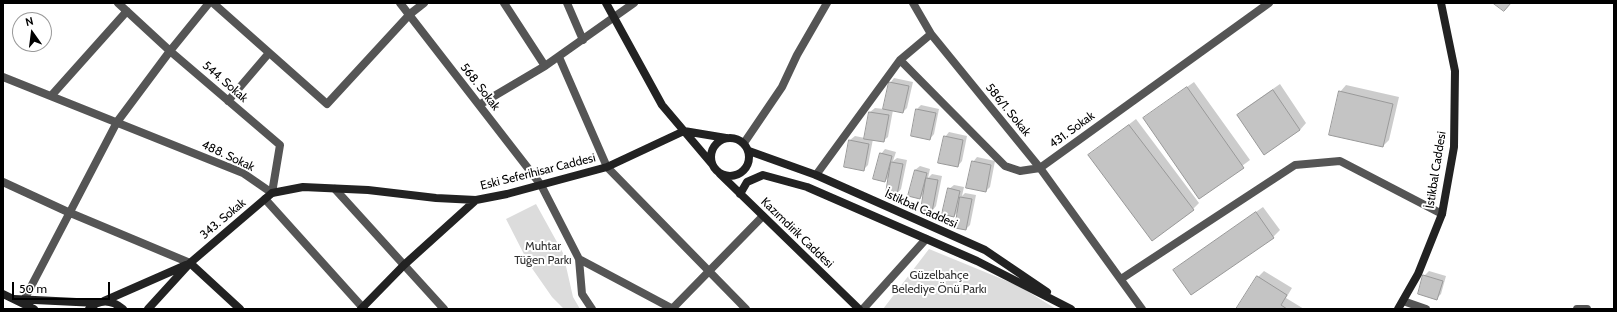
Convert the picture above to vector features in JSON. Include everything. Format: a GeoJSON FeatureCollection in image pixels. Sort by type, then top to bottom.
{"type":"FeatureCollection","features":[{"type":"Feature","properties":{"kind":"main road"},"geometry":{"type":"LineString","coordinates":[[606,3],[662,105],[684,132],[720,174],[732,177],[745,170],[749,162],[749,151],[744,143],[732,138],[684,132]]}},
{"type":"Feature","properties":{"kind":"main road","name":"İstikbal Caddesi"},"geometry":{"type":"LineString","coordinates":[[1398,309],[1418,274],[1442,214],[1454,147],[1456,71],[1441,3]]}},
{"type":"Feature","properties":{"kind":"main road","name":"Eski Seferihisar Caddesi"},"geometry":{"type":"LineString","coordinates":[[362,308],[404,265],[476,200],[507,194],[607,167],[684,132]]}},
{"type":"Feature","properties":{"kind":"main road"},"geometry":{"type":"LineString","coordinates":[[712,164],[712,151],[715,145],[726,138]]}},
{"type":"Feature","properties":{"kind":"main road","name":"İstikbal Caddesi"},"geometry":{"type":"LineString","coordinates":[[749,151],[816,175],[985,250],[1072,309]]}},
{"type":"Feature","properties":{"kind":"main road"},"geometry":{"type":"LineString","coordinates":[[745,170],[807,187],[977,261],[1072,309]]}},
{"type":"Feature","properties":{"kind":"main road","name":"Kazımdirik Caddesi"},"geometry":{"type":"LineString","coordinates":[[720,174],[762,217],[859,309]]}},
{"type":"Feature","properties":{"kind":"main road"},"geometry":{"type":"LineString","coordinates":[[740,194],[747,182],[763,175]]}},
{"type":"Feature","properties":{"kind":"main road"},"geometry":{"type":"LineString","coordinates":[[272,193],[303,188],[335,189],[476,200]]}},
{"type":"Feature","properties":{"kind":"main road","name":"343. Sokak"},"geometry":{"type":"LineString","coordinates":[[190,263],[272,193]]}},
{"type":"Feature","properties":{"kind":"main road"},"geometry":{"type":"LineString","coordinates":[[89,309],[100,302],[190,263]]}},
{"type":"Feature","properties":{"kind":"main road"},"geometry":{"type":"LineString","coordinates":[[148,309],[190,263]]}},
{"type":"Feature","properties":{"kind":"main road"},"geometry":{"type":"LineString","coordinates":[[190,263],[240,309]]}},
{"type":"Feature","properties":{"kind":"main road"},"geometry":{"type":"LineString","coordinates":[[3,294],[34,309]]}},
{"type":"Feature","properties":{"kind":"main road"},"geometry":{"type":"LineString","coordinates":[[14,299],[111,302],[123,309]]}},
{"type":"Feature","properties":{"kind":"street","name":"544. Sokak"},"geometry":{"type":"LineString","coordinates":[[118,3],[170,51],[280,145],[272,193]]}},
{"type":"Feature","properties":{"kind":"street"},"geometry":{"type":"LineString","coordinates":[[24,300],[68,212],[117,122],[170,51],[209,3]]}},
{"type":"Feature","properties":{"kind":"street"},"geometry":{"type":"LineString","coordinates":[[213,3],[327,104],[410,14],[424,3]]}},
{"type":"Feature","properties":{"kind":"street","name":"568. Sokak"},"geometry":{"type":"LineString","coordinates":[[400,3],[541,185],[579,259]]}},
{"type":"Feature","properties":{"kind":"street"},"geometry":{"type":"LineString","coordinates":[[504,3],[545,66]]}},
{"type":"Feature","properties":{"kind":"street"},"geometry":{"type":"LineString","coordinates":[[567,3],[584,40]]}},
{"type":"Feature","properties":{"kind":"street"},"geometry":{"type":"LineString","coordinates":[[478,104],[559,57],[614,19],[634,3]]}},
{"type":"Feature","properties":{"kind":"street"},"geometry":{"type":"LineString","coordinates":[[744,143],[782,87],[797,55],[827,3]]}},
{"type":"Feature","properties":{"kind":"street","name":"586/1. Sokak"},"geometry":{"type":"LineString","coordinates":[[913,3],[932,34],[1040,168],[1142,309]]}},
{"type":"Feature","properties":{"kind":"street","name":"431. Sokak"},"geometry":{"type":"LineString","coordinates":[[900,60],[1005,166],[1020,171],[1040,168],[1269,3]]}},
{"type":"Feature","properties":{"kind":"street"},"geometry":{"type":"LineString","coordinates":[[51,96],[127,11]]}},
{"type":"Feature","properties":{"kind":"street"},"geometry":{"type":"LineString","coordinates":[[816,175],[900,60],[932,34]]}},
{"type":"Feature","properties":{"kind":"street"},"geometry":{"type":"LineString","coordinates":[[228,101],[269,53]]}},
{"type":"Feature","properties":{"kind":"street"},"geometry":{"type":"LineString","coordinates":[[559,57],[607,167],[710,270],[746,309]]}},
{"type":"Feature","properties":{"kind":"street","name":"488. Sokak"},"geometry":{"type":"LineString","coordinates":[[3,78],[243,173],[272,193]]}},
{"type":"Feature","properties":{"kind":"street"},"geometry":{"type":"LineString","coordinates":[[1121,279],[1295,165],[1340,161],[1442,214]]}},
{"type":"Feature","properties":{"kind":"street"},"geometry":{"type":"LineString","coordinates":[[3,182],[68,212],[190,263]]}},
{"type":"Feature","properties":{"kind":"street"},"geometry":{"type":"LineString","coordinates":[[335,189],[444,309]]}},
{"type":"Feature","properties":{"kind":"street"},"geometry":{"type":"LineString","coordinates":[[265,199],[362,308]]}},
{"type":"Feature","properties":{"kind":"street"},"geometry":{"type":"LineString","coordinates":[[579,259],[673,309],[762,217]]}},
{"type":"Feature","properties":{"kind":"street"},"geometry":{"type":"LineString","coordinates":[[863,309],[926,239]]}},
{"type":"Feature","properties":{"kind":"street"},"geometry":{"type":"LineString","coordinates":[[579,259],[582,294],[592,309]]}},
{"type":"Feature","properties":{"kind":"street"},"geometry":{"type":"LineString","coordinates":[[1403,301],[1426,309]]}},
{"type":"Feature","properties":{"kind":"street"},"geometry":{"type":"LineString","coordinates":[[1577,309],[1586,309]]}},
{"type":"Feature","properties":{"kind":"green space","name":"Muhtar Tüğen Parkı"},"geometry":{"type":"Polygon","coordinates":[[[536,204],[563,253],[573,297],[580,309],[564,309],[552,297],[529,264],[506,219],[536,204]]]}},
{"type":"Feature","properties":{"kind":"green space","name":"Güzelbahçe Belediye Önü Parkı"},"geometry":{"type":"Polygon","coordinates":[[[929,249],[1019,286],[1056,309],[883,309],[929,249]]]}},
{"type":"Feature","properties":{"kind":"building"},"geometry":{"type":"Polygon","coordinates":[[[1493,3],[1511,3],[1504,11],[1493,3]]]}},
{"type":"Feature","properties":{"kind":"building"},"geometry":{"type":"Polygon","coordinates":[[[889,82],[909,86],[903,113],[883,109],[889,82]]]}},
{"type":"Feature","properties":{"kind":"building"},"geometry":{"type":"Polygon","coordinates":[[[1187,87],[1244,168],[1199,199],[1143,118],[1187,87]]]}},
{"type":"Feature","properties":{"kind":"building"},"geometry":{"type":"Polygon","coordinates":[[[1273,90],[1300,130],[1264,155],[1237,115],[1273,90]]]}},
{"type":"Feature","properties":{"kind":"building"},"geometry":{"type":"Polygon","coordinates":[[[1339,91],[1393,104],[1383,147],[1329,135],[1339,91]]]}},
{"type":"Feature","properties":{"kind":"building"},"geometry":{"type":"Polygon","coordinates":[[[916,109],[936,113],[930,140],[911,136],[916,109]]]}},
{"type":"Feature","properties":{"kind":"building"},"geometry":{"type":"Polygon","coordinates":[[[869,112],[889,115],[884,142],[864,139],[869,112]]]}},
{"type":"Feature","properties":{"kind":"building"},"geometry":{"type":"Polygon","coordinates":[[[1129,125],[1194,210],[1152,241],[1088,155],[1129,125]]]}},
{"type":"Feature","properties":{"kind":"building"},"geometry":{"type":"Polygon","coordinates":[[[944,136],[963,140],[958,167],[938,163],[944,136]]]}},
{"type":"Feature","properties":{"kind":"building"},"geometry":{"type":"Polygon","coordinates":[[[849,140],[869,144],[864,171],[844,167],[849,140]]]}},
{"type":"Feature","properties":{"kind":"building"},"geometry":{"type":"Polygon","coordinates":[[[880,153],[892,156],[885,182],[873,179],[880,153]]]}},
{"type":"Feature","properties":{"kind":"building"},"geometry":{"type":"Polygon","coordinates":[[[972,161],[991,165],[986,192],[966,188],[972,161]]]}},
{"type":"Feature","properties":{"kind":"building"},"geometry":{"type":"Polygon","coordinates":[[[891,162],[903,164],[897,195],[886,193],[891,162]]]}},
{"type":"Feature","properties":{"kind":"building"},"geometry":{"type":"Polygon","coordinates":[[[915,170],[927,173],[920,199],[908,196],[915,170]]]}},
{"type":"Feature","properties":{"kind":"building"},"geometry":{"type":"Polygon","coordinates":[[[926,178],[938,180],[932,212],[921,210],[926,178]]]}},
{"type":"Feature","properties":{"kind":"building"},"geometry":{"type":"Polygon","coordinates":[[[948,188],[960,191],[954,217],[942,214],[948,188]]]}},
{"type":"Feature","properties":{"kind":"building"},"geometry":{"type":"Polygon","coordinates":[[[960,197],[972,199],[966,230],[955,228],[960,197]]]}},
{"type":"Feature","properties":{"kind":"building"},"geometry":{"type":"Polygon","coordinates":[[[1256,212],[1274,238],[1191,295],[1173,270],[1256,212]]]}},
{"type":"Feature","properties":{"kind":"building"},"geometry":{"type":"Polygon","coordinates":[[[1423,275],[1443,281],[1437,300],[1418,294],[1423,275]]]}},
{"type":"Feature","properties":{"kind":"building"},"geometry":{"type":"Polygon","coordinates":[[[1257,276],[1287,295],[1281,305],[1287,309],[1236,309],[1257,276]]]}}]}
